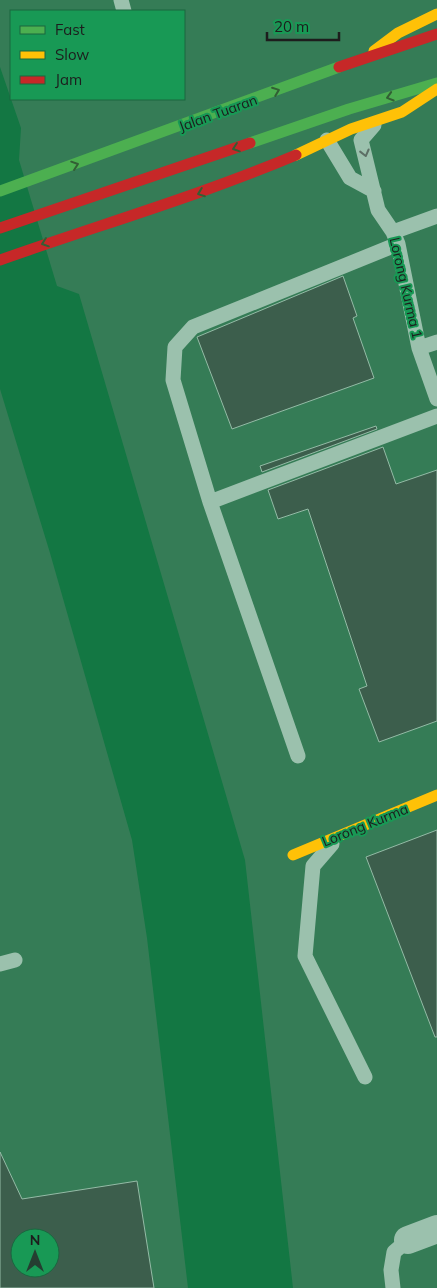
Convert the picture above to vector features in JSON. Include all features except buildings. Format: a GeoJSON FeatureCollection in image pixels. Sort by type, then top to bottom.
{"type":"FeatureCollection","features":[{"type":"Feature","properties":{"kind":"main road"},"geometry":{"type":"LineString","coordinates":[[366,56],[398,33],[437,14]]}},
{"type":"Feature","properties":{"kind":"main road","name":"Jalan Tuaran"},"geometry":{"type":"LineString","coordinates":[[0,191],[94,158],[366,56],[437,34]]}},
{"type":"Feature","properties":{"kind":"main road"},"geometry":{"type":"LineString","coordinates":[[0,228],[349,109],[437,83]]}},
{"type":"Feature","properties":{"kind":"main road"},"geometry":{"type":"LineString","coordinates":[[0,260],[90,228],[182,200],[295,156],[351,129],[402,112],[437,89]]}},
{"type":"Feature","properties":{"kind":"main road","name":"Lorong Kurma"},"geometry":{"type":"LineString","coordinates":[[293,854],[437,795]]}},
{"type":"Feature","properties":{"kind":"street"},"geometry":{"type":"LineString","coordinates":[[408,1240],[437,1229]]}},
{"type":"Feature","properties":{"kind":"lane","name":"Lorong Kurma 1"},"geometry":{"type":"LineString","coordinates":[[378,121],[362,140],[378,210],[396,238],[419,348],[437,398]]}},
{"type":"Feature","properties":{"kind":"lane"},"geometry":{"type":"LineString","coordinates":[[327,140],[350,178],[374,191]]}},
{"type":"Feature","properties":{"kind":"lane"},"geometry":{"type":"LineString","coordinates":[[298,756],[210,502],[173,380],[175,347],[193,327],[396,238],[437,216]]}},
{"type":"Feature","properties":{"kind":"lane"},"geometry":{"type":"LineString","coordinates":[[419,348],[437,342]]}},
{"type":"Feature","properties":{"kind":"lane"},"geometry":{"type":"LineString","coordinates":[[210,502],[437,416]]}},
{"type":"Feature","properties":{"kind":"lane"},"geometry":{"type":"LineString","coordinates":[[339,835],[313,866],[305,956],[365,1077]]}},
{"type":"Feature","properties":{"kind":"lane"},"geometry":{"type":"LineString","coordinates":[[0,964],[15,960]]}},
{"type":"Feature","properties":{"kind":"lane"},"geometry":{"type":"LineString","coordinates":[[393,1288],[391,1270],[394,1252],[408,1240]]}},
{"type":"Feature","properties":{"kind":"shaded area"},"geometry":{"type":"Polygon","coordinates":[[[0,67],[21,128],[19,160],[57,286],[79,294],[245,860],[293,1288],[188,1288],[147,938],[132,840],[50,553],[0,389],[0,67]]]}},
{"type":"Feature","properties":{"kind":"traffic: fast"},"geometry":{"type":"LineString","coordinates":[[0,191],[339,67]]}},
{"type":"Feature","properties":{"kind":"traffic: fast"},"geometry":{"type":"LineString","coordinates":[[250,143],[349,109],[437,83]]}},
{"type":"Feature","properties":{"kind":"traffic: slow"},"geometry":{"type":"LineString","coordinates":[[374,51],[398,33],[437,14]]}},
{"type":"Feature","properties":{"kind":"traffic: slow"},"geometry":{"type":"LineString","coordinates":[[296,155],[351,129],[402,112],[437,89]]}},
{"type":"Feature","properties":{"kind":"traffic: slow"},"geometry":{"type":"LineString","coordinates":[[293,855],[437,795]]}},
{"type":"Feature","properties":{"kind":"traffic: jam"},"geometry":{"type":"LineString","coordinates":[[339,67],[437,34]]}},
{"type":"Feature","properties":{"kind":"traffic: jam"},"geometry":{"type":"LineString","coordinates":[[0,228],[250,143]]}},
{"type":"Feature","properties":{"kind":"traffic: jam"},"geometry":{"type":"LineString","coordinates":[[0,260],[186,197],[296,155]]}}]}
